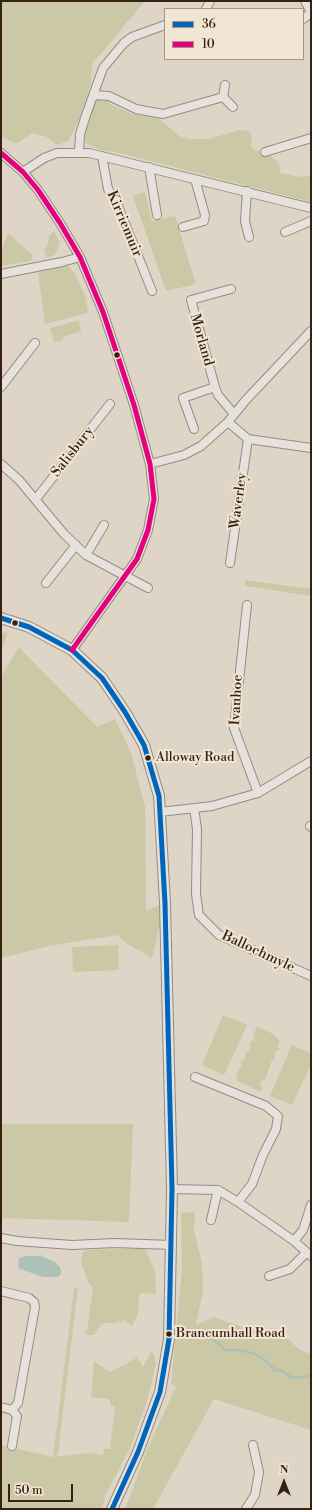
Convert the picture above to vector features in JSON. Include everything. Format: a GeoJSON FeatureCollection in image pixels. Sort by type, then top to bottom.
{"type":"FeatureCollection","features":[{"type":"Feature","properties":{"kind":"street"},"geometry":{"type":"LineString","coordinates":[[305,1],[311,12]]}},
{"type":"Feature","properties":{"kind":"street"},"geometry":{"type":"LineString","coordinates":[[79,152],[80,134],[94,95],[95,85],[103,68],[124,43],[144,32],[164,25]]}},
{"type":"Feature","properties":{"kind":"street"},"geometry":{"type":"LineString","coordinates":[[222,98],[225,85]]}},
{"type":"Feature","properties":{"kind":"street"},"geometry":{"type":"LineString","coordinates":[[94,95],[109,96],[136,109],[163,114],[222,98]]}},
{"type":"Feature","properties":{"kind":"street"},"geometry":{"type":"LineString","coordinates":[[222,98],[233,108]]}},
{"type":"Feature","properties":{"kind":"street"},"geometry":{"type":"LineString","coordinates":[[265,152],[311,138]]}},
{"type":"Feature","properties":{"kind":"street"},"geometry":{"type":"LineString","coordinates":[[23,172],[35,163],[50,156],[79,152],[149,167],[311,208]]}},
{"type":"Feature","properties":{"kind":"street"},"geometry":{"type":"LineString","coordinates":[[1,154],[23,172],[38,190],[60,222],[80,257],[103,312],[134,405],[150,464],[154,499],[148,530],[137,559],[72,650]]}},
{"type":"Feature","properties":{"kind":"street","name":"Kirriemuir"},"geometry":{"type":"LineString","coordinates":[[102,156],[108,189],[116,201],[152,291]]}},
{"type":"Feature","properties":{"kind":"street"},"geometry":{"type":"LineString","coordinates":[[149,167],[157,215]]}},
{"type":"Feature","properties":{"kind":"street"},"geometry":{"type":"LineString","coordinates":[[183,227],[204,221],[205,215],[194,179]]}},
{"type":"Feature","properties":{"kind":"street"},"geometry":{"type":"LineString","coordinates":[[247,191],[245,221],[249,237]]}},
{"type":"Feature","properties":{"kind":"street"},"geometry":{"type":"LineString","coordinates":[[285,232],[311,221]]}},
{"type":"Feature","properties":{"kind":"street"},"geometry":{"type":"LineString","coordinates":[[1,274],[80,257]]}},
{"type":"Feature","properties":{"kind":"street","name":"Morland"},"geometry":{"type":"LineString","coordinates":[[231,289],[191,300],[218,395],[234,414]]}},
{"type":"Feature","properties":{"kind":"street"},"geometry":{"type":"LineString","coordinates":[[150,464],[193,451],[228,422],[309,337]]}},
{"type":"Feature","properties":{"kind":"street"},"geometry":{"type":"LineString","coordinates":[[1,387],[35,343]]}},
{"type":"Feature","properties":{"kind":"street"},"geometry":{"type":"LineString","coordinates":[[194,430],[183,398],[215,387]]}},
{"type":"Feature","properties":{"kind":"street","name":"Salisbury"},"geometry":{"type":"LineString","coordinates":[[36,499],[110,404]]}},
{"type":"Feature","properties":{"kind":"street"},"geometry":{"type":"LineString","coordinates":[[228,422],[248,440],[311,448]]}},
{"type":"Feature","properties":{"kind":"street","name":"Waverley"},"geometry":{"type":"LineString","coordinates":[[230,562],[248,440]]}},
{"type":"Feature","properties":{"kind":"street"},"geometry":{"type":"LineString","coordinates":[[1,464],[19,480],[64,534],[86,555],[148,588]]}},
{"type":"Feature","properties":{"kind":"street"},"geometry":{"type":"LineString","coordinates":[[86,555],[104,525]]}},
{"type":"Feature","properties":{"kind":"street"},"geometry":{"type":"LineString","coordinates":[[46,583],[76,545]]}},
{"type":"Feature","properties":{"kind":"street","name":"Ivanhoe"},"geometry":{"type":"LineString","coordinates":[[247,605],[234,728],[258,793]]}},
{"type":"Feature","properties":{"kind":"street"},"geometry":{"type":"LineString","coordinates":[[1,618],[40,632],[72,650],[102,678],[126,712],[144,745],[156,785],[160,812],[172,1189],[169,1339],[160,1392],[138,1452],[112,1509]]}},
{"type":"Feature","properties":{"kind":"street"},"geometry":{"type":"LineString","coordinates":[[160,812],[194,808],[231,801],[258,793],[311,761]]}},
{"type":"Feature","properties":{"kind":"street","name":"Ballochmyle"},"geometry":{"type":"LineString","coordinates":[[194,808],[196,829],[196,894],[200,915],[219,935],[311,976]]}},
{"type":"Feature","properties":{"kind":"street"},"geometry":{"type":"LineString","coordinates":[[195,1077],[266,1106],[278,1116],[276,1129],[263,1155],[252,1184],[238,1202]]}},
{"type":"Feature","properties":{"kind":"street"},"geometry":{"type":"LineString","coordinates":[[172,1189],[218,1190],[294,1241],[308,1254],[290,1269],[269,1276]]}},
{"type":"Feature","properties":{"kind":"street"},"geometry":{"type":"LineString","coordinates":[[211,1220],[218,1190]]}},
{"type":"Feature","properties":{"kind":"street"},"geometry":{"type":"LineString","coordinates":[[294,1241],[303,1230],[311,1205]]}},
{"type":"Feature","properties":{"kind":"street"},"geometry":{"type":"LineString","coordinates":[[1,1238],[17,1241],[72,1244],[115,1243],[172,1245]]}},
{"type":"Feature","properties":{"kind":"street"},"geometry":{"type":"LineString","coordinates":[[1,1291],[29,1298],[35,1303],[18,1403],[12,1410]]}},
{"type":"Feature","properties":{"kind":"street"},"geometry":{"type":"LineString","coordinates":[[1,1407],[12,1410],[17,1416],[12,1446]]}},
{"type":"Feature","properties":{"kind":"street"},"geometry":{"type":"LineString","coordinates":[[246,1509],[255,1495],[259,1472],[253,1445]]}},
{"type":"Feature","properties":{"kind":"shaded area"},"geometry":{"type":"Polygon","coordinates":[[[1,1],[145,1],[92,64],[91,83],[78,123],[68,141],[57,145],[47,137],[32,133],[16,144],[1,136],[1,1]]]}},
{"type":"Feature","properties":{"kind":"shaded area"},"geometry":{"type":"Polygon","coordinates":[[[95,97],[107,101],[112,105],[133,114],[158,118],[179,136],[190,139],[209,139],[239,130],[250,131],[252,139],[251,147],[260,153],[269,154],[279,164],[280,173],[301,177],[311,176],[311,202],[119,153],[101,150],[87,144],[80,136],[95,97]]]}},
{"type":"Feature","properties":{"kind":"shaded area"},"geometry":{"type":"Polygon","coordinates":[[[145,192],[152,221],[175,216],[196,284],[166,291],[133,196],[145,192]]]}},
{"type":"Feature","properties":{"kind":"shaded area"},"geometry":{"type":"Polygon","coordinates":[[[54,231],[60,242],[55,255],[47,258],[44,250],[48,243],[49,236],[54,231]]]}},
{"type":"Feature","properties":{"kind":"shaded area"},"geometry":{"type":"Polygon","coordinates":[[[8,233],[33,255],[31,261],[1,266],[1,252],[8,233]]]}},
{"type":"Feature","properties":{"kind":"shaded area"},"geometry":{"type":"Polygon","coordinates":[[[68,265],[75,274],[85,295],[88,313],[45,324],[38,273],[68,265]]]}},
{"type":"Feature","properties":{"kind":"shaded area"},"geometry":{"type":"Polygon","coordinates":[[[79,320],[81,331],[63,337],[63,340],[54,342],[50,328],[79,320]]]}},
{"type":"Feature","properties":{"kind":"shaded area"},"geometry":{"type":"Polygon","coordinates":[[[245,580],[311,589],[311,596],[245,586],[245,580]]]}},
{"type":"Feature","properties":{"kind":"shaded area"},"geometry":{"type":"Polygon","coordinates":[[[1,632],[8,633],[1,650],[1,632]]]}},
{"type":"Feature","properties":{"kind":"shaded area"},"geometry":{"type":"Polygon","coordinates":[[[19,647],[97,727],[115,719],[131,753],[145,806],[146,911],[165,903],[152,958],[126,943],[117,935],[49,946],[1,958],[1,677],[19,647]]]}},
{"type":"Feature","properties":{"kind":"shaded area"},"geometry":{"type":"Polygon","coordinates":[[[118,945],[119,970],[73,972],[72,947],[118,945]]]}},
{"type":"Feature","properties":{"kind":"shaded area"},"geometry":{"type":"Polygon","coordinates":[[[223,1015],[247,1025],[224,1075],[202,1065],[223,1015]]]}},
{"type":"Feature","properties":{"kind":"shaded area"},"geometry":{"type":"Polygon","coordinates":[[[257,1026],[273,1034],[280,1041],[277,1047],[280,1048],[278,1051],[276,1050],[274,1060],[272,1060],[265,1080],[262,1079],[260,1086],[263,1087],[260,1092],[236,1080],[238,1075],[236,1074],[242,1065],[240,1064],[242,1060],[244,1061],[246,1051],[248,1052],[251,1047],[249,1045],[255,1037],[253,1036],[257,1026]]]}},
{"type":"Feature","properties":{"kind":"shaded area"},"geometry":{"type":"Polygon","coordinates":[[[291,1045],[311,1053],[311,1064],[292,1105],[270,1096],[291,1045]]]}},
{"type":"Feature","properties":{"kind":"shaded area"},"geometry":{"type":"Polygon","coordinates":[[[1,1124],[133,1124],[129,1222],[1,1218],[1,1124]]]}},
{"type":"Feature","properties":{"kind":"shaded area"},"geometry":{"type":"Polygon","coordinates":[[[195,1212],[194,1230],[202,1264],[203,1290],[196,1325],[213,1317],[268,1336],[286,1337],[300,1350],[311,1354],[311,1430],[214,1399],[153,1509],[125,1509],[148,1448],[176,1386],[171,1384],[182,1269],[181,1213],[195,1212]]]}},
{"type":"Feature","properties":{"kind":"shaded area"},"geometry":{"type":"Polygon","coordinates":[[[145,1248],[155,1271],[156,1294],[141,1293],[139,1295],[138,1314],[132,1326],[124,1320],[121,1323],[117,1321],[116,1323],[105,1323],[101,1325],[94,1335],[88,1335],[84,1332],[87,1330],[93,1288],[89,1284],[81,1263],[82,1253],[87,1250],[145,1248]]]}},
{"type":"Feature","properties":{"kind":"shaded area"},"geometry":{"type":"Polygon","coordinates":[[[27,1256],[41,1256],[55,1262],[60,1267],[60,1276],[43,1277],[18,1268],[19,1258],[27,1256]]]}},
{"type":"Feature","properties":{"kind":"shaded area"},"geometry":{"type":"Polygon","coordinates":[[[78,1286],[58,1454],[54,1457],[89,1453],[103,1455],[104,1449],[110,1449],[115,1406],[110,1405],[110,1399],[91,1397],[94,1361],[110,1372],[135,1359],[137,1356],[143,1367],[152,1350],[156,1363],[147,1401],[130,1448],[106,1494],[102,1509],[1,1509],[1,1445],[53,1457],[74,1289],[78,1286]]]}},
{"type":"Feature","properties":{"kind":"waterway"},"geometry":{"type":"LineString","coordinates":[[203,1331],[226,1350],[240,1350],[255,1354],[266,1361],[275,1370],[281,1370],[294,1378],[311,1376]]}},
{"type":"Feature","properties":{"kind":"transit line","name":"10"},"geometry":{"type":"LineString","coordinates":[[1,153],[23,172],[38,190],[80,257],[103,312],[134,405],[150,464],[154,499],[148,530],[137,559],[72,650]]}},
{"type":"Feature","properties":{"kind":"transit line","name":"36"},"geometry":{"type":"LineString","coordinates":[[1,618],[29,627],[72,650],[102,678],[125,712],[144,745],[159,796],[165,903],[172,1189],[169,1339],[160,1392],[138,1452],[112,1509]]}},
{"type":"Feature","properties":{"kind":"place","name":"Alloway Road"},"geometry":{"type":"Point","coordinates":[148,758]}},
{"type":"Feature","properties":{"kind":"place","name":"Brancumhall Road"},"geometry":{"type":"Point","coordinates":[169,1334]}}]}
